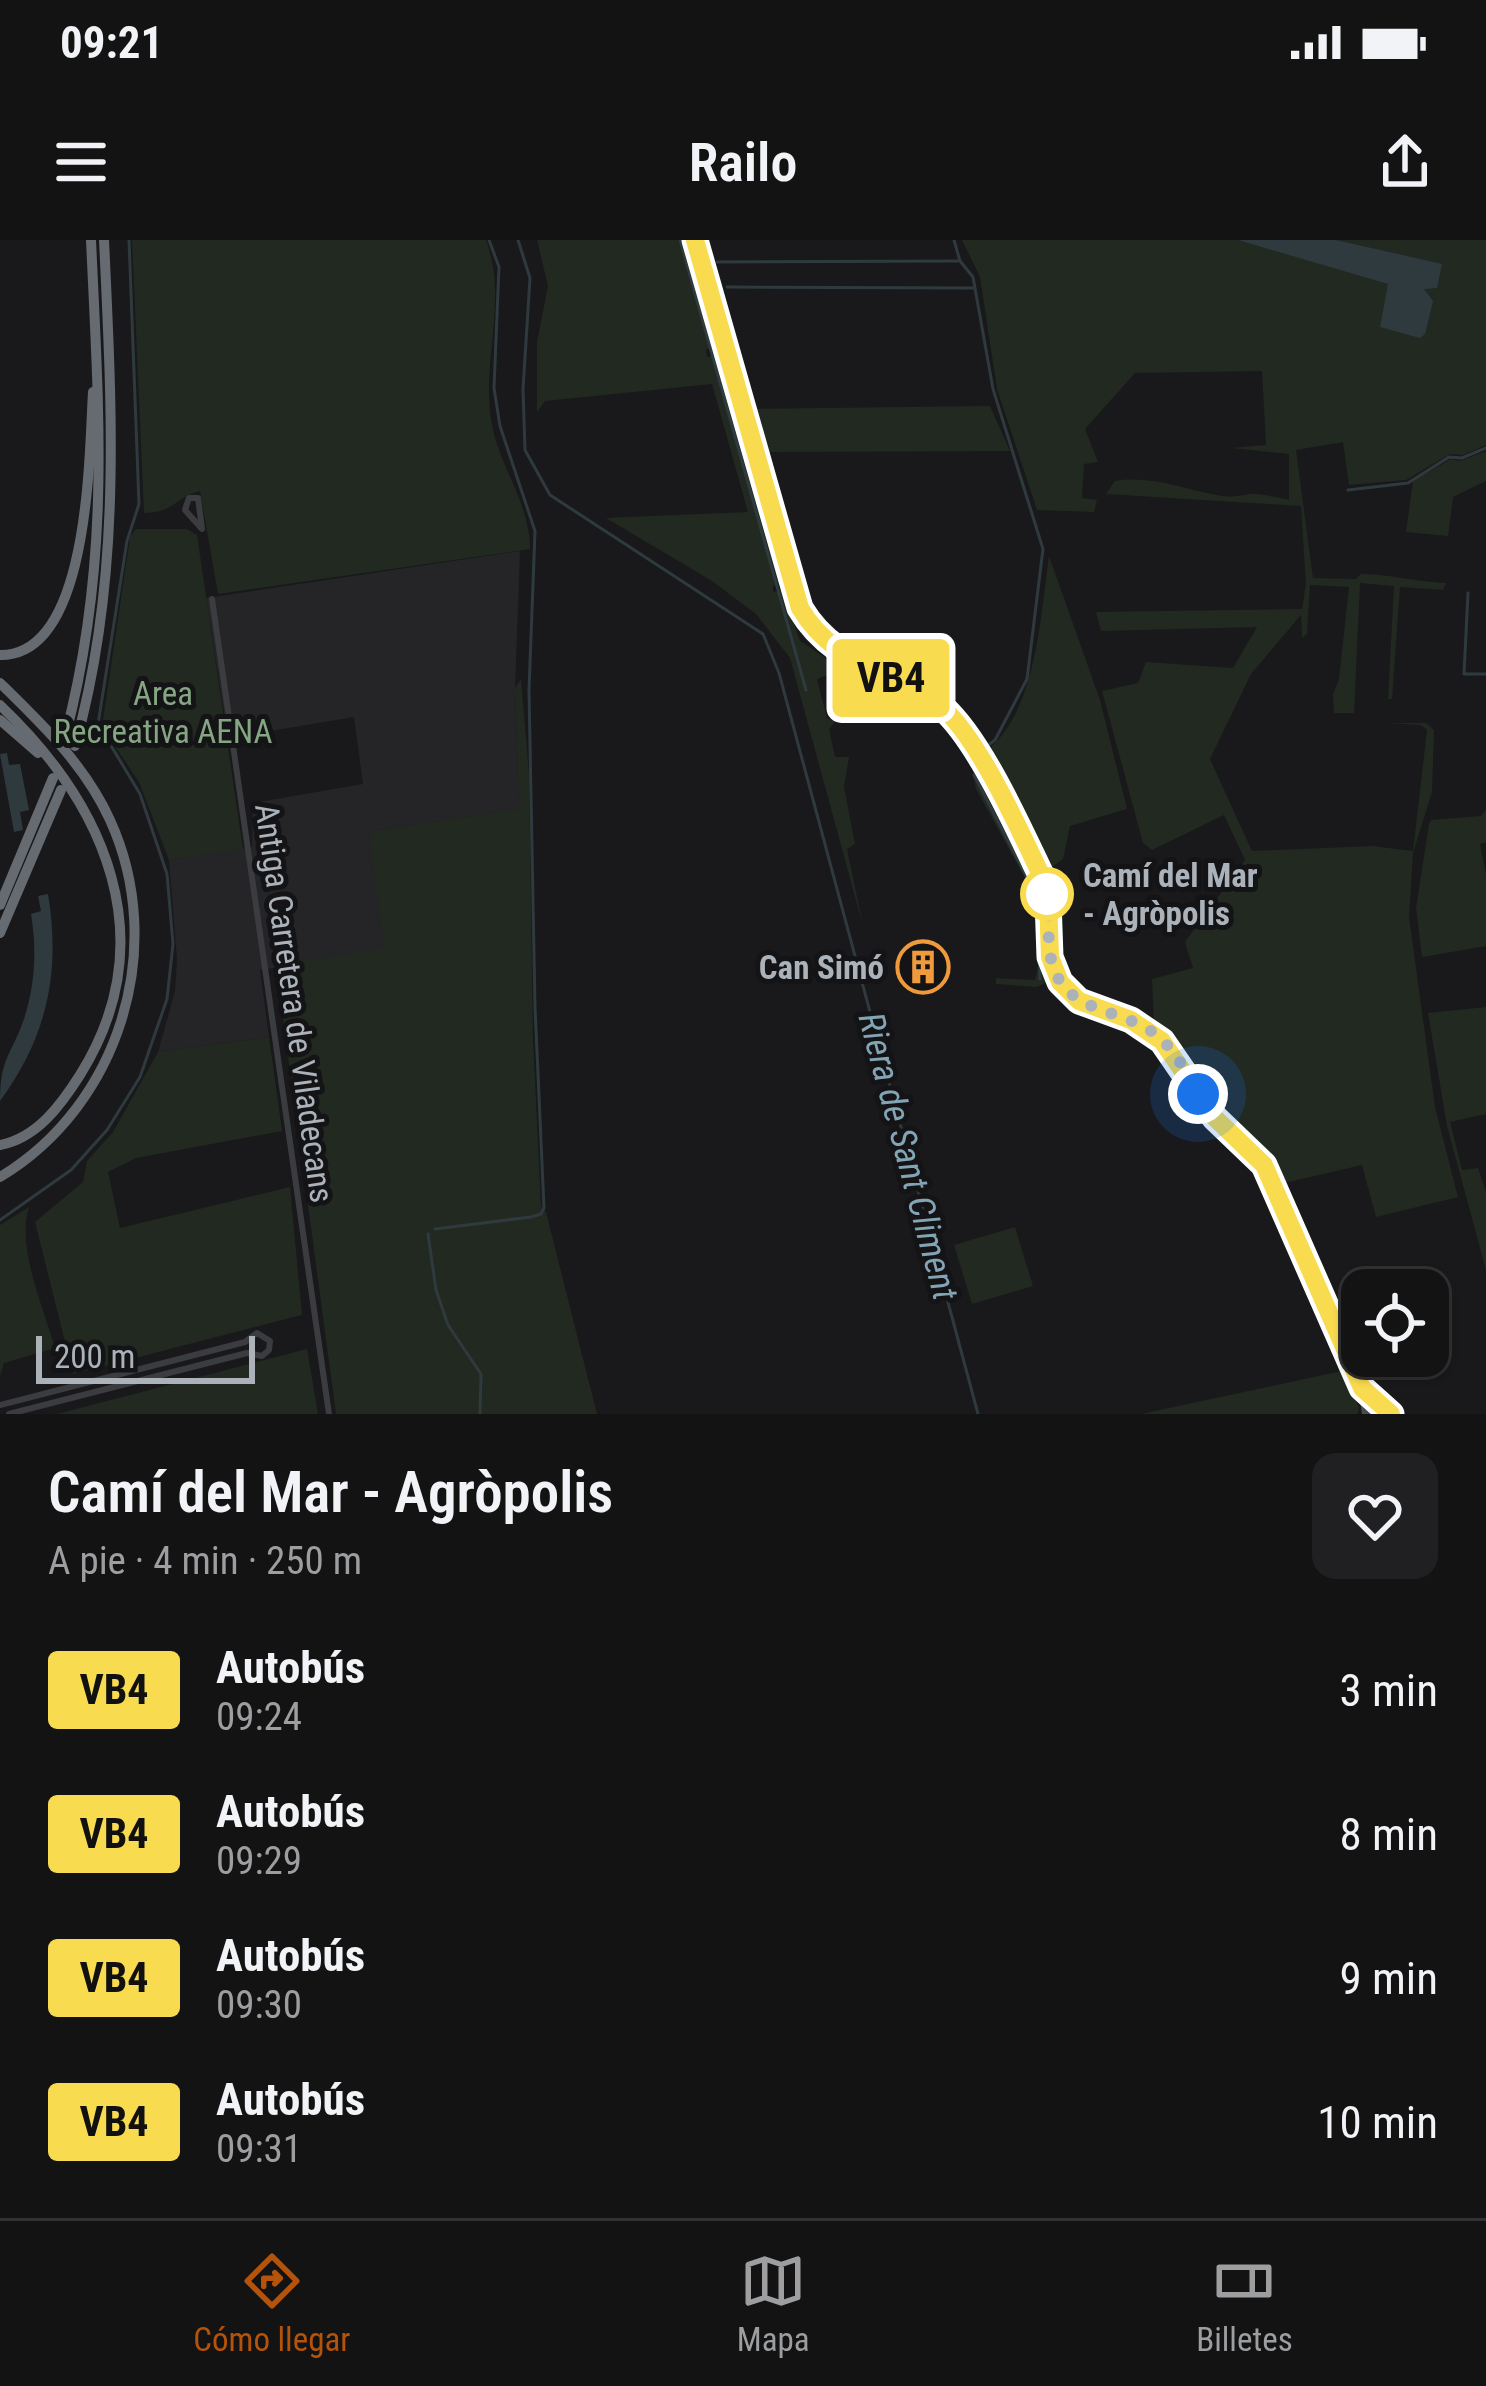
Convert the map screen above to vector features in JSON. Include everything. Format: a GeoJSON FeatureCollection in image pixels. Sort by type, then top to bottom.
{"type":"FeatureCollection","features":[{"type":"Feature","properties":{"kind":"highway"},"geometry":{"type":"LineString","coordinates":[[91,240],[101,447],[97,569],[70,741],[98,643],[112,528],[104,240]]}},
{"type":"Feature","properties":{"kind":"highway"},"geometry":{"type":"LineString","coordinates":[[0,655],[16,655],[40,642],[60,612],[84,511],[96,349]]}},
{"type":"Feature","properties":{"kind":"highway"},"geometry":{"type":"LineString","coordinates":[[0,683],[90,785],[111,822],[129,880],[135,932],[128,1000],[116,1040],[80,1103],[44,1144],[0,1177]]}},
{"type":"Feature","properties":{"kind":"highway"},"geometry":{"type":"LineString","coordinates":[[0,705],[84,806],[107,860],[118,906],[118,954],[110,1005],[89,1059],[64,1098],[36,1129],[0,1145]]}},
{"type":"Feature","properties":{"kind":"highway"},"geometry":{"type":"LineString","coordinates":[[0,720],[32,742]]}},
{"type":"Feature","properties":{"kind":"highway"},"geometry":{"type":"LineString","coordinates":[[0,905],[52,778]]}},
{"type":"Feature","properties":{"kind":"highway"},"geometry":{"type":"LineString","coordinates":[[0,933],[66,788]]}},
{"type":"Feature","properties":{"kind":"main road"},"geometry":{"type":"LineString","coordinates":[[695,240],[800,608],[816,633],[839,653],[921,693],[951,716],[1024,840],[1046,889],[1050,957],[1060,982],[1079,1001],[1131,1020],[1162,1041],[1215,1118],[1264,1165],[1362,1388],[1366,1414]]}},
{"type":"Feature","properties":{"kind":"main road"},"geometry":{"type":"LineString","coordinates":[[1362,1388],[1391,1414]]}},
{"type":"Feature","properties":{"kind":"street"},"geometry":{"type":"LineString","coordinates":[[190,498],[198,498],[202,529],[185,510],[190,498]]}},
{"type":"Feature","properties":{"kind":"street","name":"Antiga Carretera de Viladecans"},"geometry":{"type":"LineString","coordinates":[[212,599],[329,1414]]}},
{"type":"Feature","properties":{"kind":"street"},"geometry":{"type":"LineString","coordinates":[[0,1405],[245,1342],[257,1333],[270,1340],[269,1350],[262,1355],[247,1353],[9,1414]]}},
{"type":"Feature","properties":{"kind":"shaded area"},"geometry":{"type":"Polygon","coordinates":[[[1238,240],[1336,240],[1442,264],[1437,288],[1424,289],[1433,301],[1425,334],[1420,338],[1380,327],[1388,284],[1238,240]]]}},
{"type":"Feature","properties":{"kind":"shaded area"},"geometry":{"type":"Polygon","coordinates":[[[520,551],[515,688],[519,809],[375,831],[391,951],[260,970],[269,1037],[158,1052],[175,991],[177,959],[169,860],[252,847],[253,803],[363,784],[354,717],[228,738],[206,598],[520,551]]]}},
{"type":"Feature","properties":{"kind":"shaded area"},"geometry":{"type":"Polygon","coordinates":[[[7,753],[9,765],[20,764],[29,810],[20,812],[23,830],[14,832],[0,754],[7,753]]]}},
{"type":"Feature","properties":{"kind":"shaded area"},"geometry":{"type":"Polygon","coordinates":[[[48,894],[53,950],[46,1003],[29,1053],[0,1101],[4,1066],[31,993],[31,914],[41,911],[38,896],[48,894]]]}},
{"type":"Feature","properties":{"kind":"green space"},"geometry":{"type":"Polygon","coordinates":[[[132,240],[486,240],[495,286],[489,378],[492,425],[525,516],[530,549],[218,594],[200,491],[163,510],[144,513],[132,240]]]}},
{"type":"Feature","properties":{"kind":"green space"},"geometry":{"type":"Polygon","coordinates":[[[537,240],[682,240],[714,349],[706,349],[707,357],[717,355],[780,584],[773,586],[773,592],[782,590],[800,641],[842,669],[817,679],[827,718],[835,722],[829,729],[835,757],[849,757],[844,787],[855,844],[847,849],[863,926],[790,658],[756,614],[712,581],[606,518],[748,512],[712,384],[545,401],[537,412],[537,342],[548,286],[537,240]]]}},
{"type":"Feature","properties":{"kind":"green space"},"geometry":{"type":"Polygon","coordinates":[[[962,240],[1238,240],[1427,297],[1424,289],[1439,265],[1336,240],[1486,240],[1486,445],[1463,455],[1450,454],[1406,480],[1349,485],[1343,442],[1296,450],[1313,578],[1356,579],[1372,574],[1446,583],[1443,590],[1400,587],[1392,699],[1388,699],[1394,586],[1360,583],[1354,713],[1334,713],[1349,587],[1310,585],[1307,634],[1302,638],[1301,615],[1251,674],[1210,759],[1252,851],[1372,846],[1413,851],[1427,730],[1421,725],[1389,723],[1426,723],[1434,730],[1432,792],[1413,853],[1409,917],[1435,1107],[1458,1197],[1376,1217],[1362,1165],[1280,1184],[1257,1148],[1204,1097],[1185,1060],[1154,1025],[1152,979],[1193,968],[1185,942],[1245,860],[1224,815],[1152,850],[1143,843],[1102,691],[1138,683],[1146,662],[1233,668],[1257,627],[1101,631],[1096,612],[1302,609],[1306,584],[1301,506],[1106,494],[1115,481],[1142,480],[1222,496],[1254,494],[1289,500],[1289,454],[1231,448],[1266,445],[1262,371],[1135,373],[1085,429],[1098,462],[1084,464],[1082,498],[1097,500],[1094,512],[1037,510],[997,389],[980,277],[962,240]]]}},
{"type":"Feature","properties":{"kind":"green space"},"geometry":{"type":"Polygon","coordinates":[[[990,406],[1010,451],[759,452],[748,409],[990,406]]]}},
{"type":"Feature","properties":{"kind":"green space"},"geometry":{"type":"Polygon","coordinates":[[[1486,451],[1486,481],[1453,497],[1448,536],[1406,532],[1413,481],[1451,459],[1461,461],[1486,451]]]}},
{"type":"Feature","properties":{"kind":"green space","name":"Area Recreativa AENA"},"geometry":{"type":"Polygon","coordinates":[[[136,529],[187,529],[197,535],[243,849],[169,860],[139,782],[102,727],[130,537],[136,529]]]}},
{"type":"Feature","properties":{"kind":"green space"},"geometry":{"type":"Polygon","coordinates":[[[1049,556],[1100,700],[1127,809],[1070,826],[1063,859],[1045,872],[984,760],[985,752],[1016,713],[1026,688],[1049,556]]]}},
{"type":"Feature","properties":{"kind":"green space"},"geometry":{"type":"Polygon","coordinates":[[[521,679],[529,774],[541,1206],[597,1414],[336,1414],[276,966],[384,948],[370,840],[374,831],[519,809],[515,688],[521,679]]]}},
{"type":"Feature","properties":{"kind":"green space"},"geometry":{"type":"Polygon","coordinates":[[[866,680],[921,708],[870,717],[866,680]]]}},
{"type":"Feature","properties":{"kind":"green space"},"geometry":{"type":"Polygon","coordinates":[[[972,768],[1036,891],[1047,982],[1037,987],[996,984],[996,978],[1035,980],[1035,896],[976,789],[972,768]]]}},
{"type":"Feature","properties":{"kind":"green space"},"geometry":{"type":"Polygon","coordinates":[[[1486,810],[1486,842],[1480,844],[1486,875],[1486,946],[1422,957],[1416,908],[1429,824],[1431,820],[1481,816],[1486,810]]]}},
{"type":"Feature","properties":{"kind":"green space"},"geometry":{"type":"Polygon","coordinates":[[[1486,1007],[1486,1114],[1450,1122],[1462,1170],[1478,1168],[1486,1192],[1486,1270],[1447,1126],[1428,1013],[1486,1007]]]}},
{"type":"Feature","properties":{"kind":"green space"},"geometry":{"type":"Polygon","coordinates":[[[269,1037],[282,1131],[136,1158],[108,1172],[120,1228],[290,1187],[302,1315],[73,1374],[35,1222],[83,1182],[87,1161],[113,1132],[158,1052],[269,1037]]]}},
{"type":"Feature","properties":{"kind":"green space"},"geometry":{"type":"Polygon","coordinates":[[[29,1207],[29,1259],[55,1348],[4,1363],[0,1376],[0,1225],[29,1207]]]}},
{"type":"Feature","properties":{"kind":"green space"},"geometry":{"type":"Polygon","coordinates":[[[1015,1227],[1033,1286],[972,1304],[954,1245],[1015,1227]]]}},
{"type":"Feature","properties":{"kind":"green space"},"geometry":{"type":"Polygon","coordinates":[[[307,1349],[318,1414],[57,1414],[307,1349]]]}},
{"type":"Feature","properties":{"kind":"green space"},"geometry":{"type":"Polygon","coordinates":[[[1341,1371],[1359,1407],[1358,1414],[1141,1414],[1341,1371]]]}},
{"type":"Feature","properties":{"kind":"waterway"},"geometry":{"type":"LineString","coordinates":[[0,1220],[71,1170],[107,1130],[140,1077],[167,999],[173,944],[167,874],[140,794],[98,724],[127,541],[139,504],[129,240]]}},
{"type":"Feature","properties":{"kind":"waterway"},"geometry":{"type":"LineString","coordinates":[[435,1229],[531,1217],[544,1208],[529,690],[535,531],[500,426],[494,388],[499,267],[489,240]]}},
{"type":"Feature","properties":{"kind":"waterway","name":"Riera de Sant Climent"},"geometry":{"type":"LineString","coordinates":[[518,240],[530,278],[523,389],[525,450],[550,495],[763,634],[779,673],[978,1414]]}},
{"type":"Feature","properties":{"kind":"waterway"},"geometry":{"type":"LineString","coordinates":[[680,240],[806,690]]}},
{"type":"Feature","properties":{"kind":"waterway"},"geometry":{"type":"LineString","coordinates":[[954,240],[960,261],[973,277],[993,389],[1043,549],[1027,679],[995,740],[982,750]]}},
{"type":"Feature","properties":{"kind":"waterway"},"geometry":{"type":"LineString","coordinates":[[717,262],[958,261]]}},
{"type":"Feature","properties":{"kind":"waterway"},"geometry":{"type":"LineString","coordinates":[[727,287],[973,288]]}},
{"type":"Feature","properties":{"kind":"waterway"},"geometry":{"type":"LineString","coordinates":[[1348,490],[1408,483],[1449,457],[1462,458],[1486,448]]}},
{"type":"Feature","properties":{"kind":"waterway"},"geometry":{"type":"LineString","coordinates":[[1468,593],[1464,674],[1486,674]]}},
{"type":"Feature","properties":{"kind":"waterway"},"geometry":{"type":"LineString","coordinates":[[974,775],[1037,897],[1040,979]]}},
{"type":"Feature","properties":{"kind":"waterway"},"geometry":{"type":"LineString","coordinates":[[428,1234],[436,1290],[448,1325],[481,1374],[480,1414]]}},
{"type":"Feature","properties":{"kind":"bus line","name":"VB4"},"geometry":{"type":"LineString","coordinates":[[695,240],[788,579],[809,624],[839,653],[921,693],[956,722],[1042,877],[1048,900],[1050,957],[1060,982],[1079,1001],[1131,1020],[1162,1041],[1215,1118],[1264,1165],[1362,1388],[1391,1414]]}},
{"type":"Feature","properties":{"kind":"place","name":"Camí del Mar - Agròpolis"},"geometry":{"type":"Point","coordinates":[1047,894]}},
{"type":"Feature","properties":{"kind":"place","name":"Can Simó"},"geometry":{"type":"Point","coordinates":[923,967]}},
{"type":"Feature","properties":{"kind":"route"},"geometry":{"type":"LineString","coordinates":[[1047,894],[1050,957],[1065,989],[1084,1004],[1155,1034],[1175,1055],[1198,1094]]}}]}
